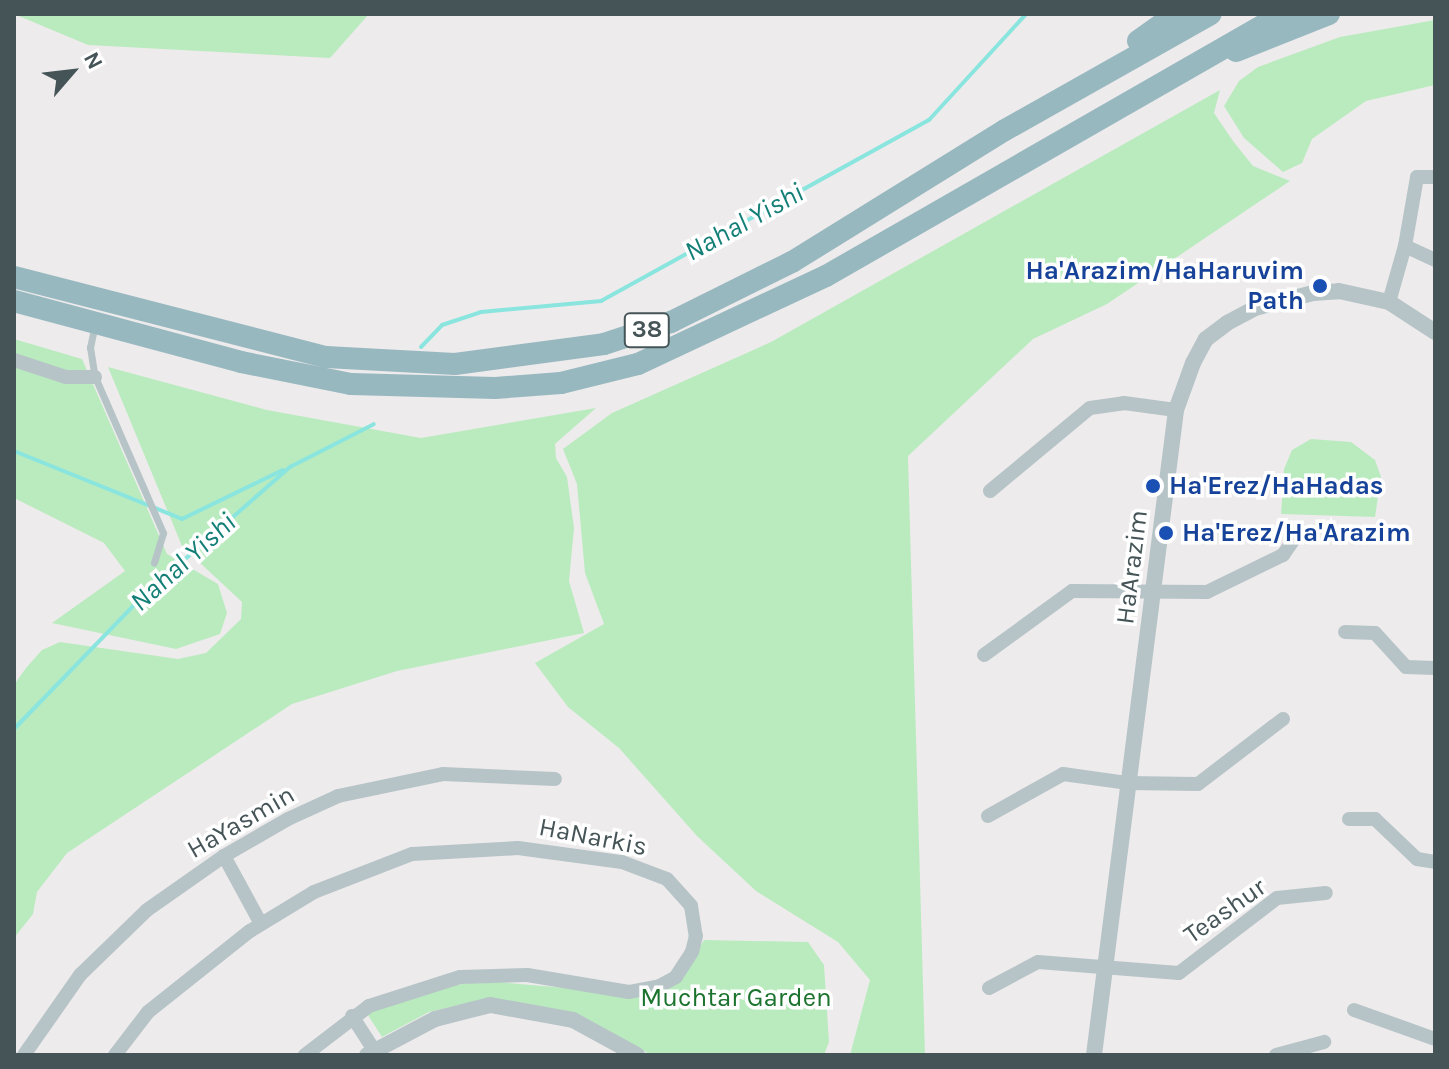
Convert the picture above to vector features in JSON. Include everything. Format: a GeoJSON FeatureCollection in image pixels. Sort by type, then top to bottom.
{"type":"FeatureCollection","features":[{"type":"Feature","properties":{"kind":"highway"},"geometry":{"type":"LineString","coordinates":[[1005,130],[1176,14]]}},
{"type":"Feature","properties":{"kind":"highway","name":"38"},"geometry":{"type":"LineString","coordinates":[[14,277],[326,357],[498,361],[604,344],[732,294],[1005,130],[1211,14]]}},
{"type":"Feature","properties":{"kind":"highway","name":"38"},"geometry":{"type":"LineString","coordinates":[[14,301],[241,362],[351,384],[480,388],[561,383],[638,364],[826,276],[1188,65],[1283,14]]}},
{"type":"Feature","properties":{"kind":"highway"},"geometry":{"type":"LineString","coordinates":[[1188,65],[1264,42],[1329,14]]}},
{"type":"Feature","properties":{"kind":"street"},"geometry":{"type":"LineString","coordinates":[[1389,302],[1405,246],[1417,177],[1435,177]]}},
{"type":"Feature","properties":{"kind":"street"},"geometry":{"type":"LineString","coordinates":[[1405,246],[1435,260]]}},
{"type":"Feature","properties":{"kind":"street","name":"HaArazim"},"geometry":{"type":"LineString","coordinates":[[1094,1055],[1176,410],[1206,339],[1255,308],[1339,291],[1389,302],[1435,332]]}},
{"type":"Feature","properties":{"kind":"street"},"geometry":{"type":"LineString","coordinates":[[14,360],[66,377],[95,377]]}},
{"type":"Feature","properties":{"kind":"street"},"geometry":{"type":"LineString","coordinates":[[990,491],[1090,408],[1124,403],[1176,410]]}},
{"type":"Feature","properties":{"kind":"street"},"geometry":{"type":"LineString","coordinates":[[984,655],[1072,591],[1153,589],[1207,592],[1283,555],[1297,535]]}},
{"type":"Feature","properties":{"kind":"street"},"geometry":{"type":"LineString","coordinates":[[1345,632],[1375,633],[1406,667],[1435,668]]}},
{"type":"Feature","properties":{"kind":"street"},"geometry":{"type":"LineString","coordinates":[[988,816],[1063,774],[1128,783],[1198,784],[1283,719]]}},
{"type":"Feature","properties":{"kind":"street","name":"HaYasmin"},"geometry":{"type":"LineString","coordinates":[[24,1055],[51,1012],[116,939],[224,856],[338,796],[393,782],[443,774],[555,779]]}},
{"type":"Feature","properties":{"kind":"street"},"geometry":{"type":"LineString","coordinates":[[1349,819],[1375,819],[1417,859],[1435,862]]}},
{"type":"Feature","properties":{"kind":"street","name":"HaNarkis"},"geometry":{"type":"LineString","coordinates":[[115,1055],[156,1004],[261,924],[314,892],[384,863],[482,847],[622,862],[667,879],[691,906],[696,936],[686,964],[676,977],[648,991],[477,974],[392,996],[352,1016],[305,1055]]}},
{"type":"Feature","properties":{"kind":"street"},"geometry":{"type":"LineString","coordinates":[[224,856],[261,924]]}},
{"type":"Feature","properties":{"kind":"street","name":"Teashur"},"geometry":{"type":"LineString","coordinates":[[989,988],[1038,962],[1179,973],[1277,898],[1326,893]]}},
{"type":"Feature","properties":{"kind":"street"},"geometry":{"type":"LineString","coordinates":[[352,1016],[371,1053],[435,1019],[490,1005],[573,1020],[637,1055]]}},
{"type":"Feature","properties":{"kind":"street"},"geometry":{"type":"LineString","coordinates":[[1354,1010],[1435,1039]]}},
{"type":"Feature","properties":{"kind":"street"},"geometry":{"type":"LineString","coordinates":[[1276,1055],[1324,1042]]}},
{"type":"Feature","properties":{"kind":"lane"},"geometry":{"type":"LineString","coordinates":[[95,322],[90,347],[95,377],[163,533],[154,563]]}},
{"type":"Feature","properties":{"kind":"green space"},"geometry":{"type":"Polygon","coordinates":[[[14,14],[369,14],[330,58],[88,45],[14,14]]]}},
{"type":"Feature","properties":{"kind":"green space"},"geometry":{"type":"Polygon","coordinates":[[[1435,20],[1435,85],[1366,101],[1312,139],[1302,163],[1283,172],[1244,138],[1224,106],[1239,81],[1258,67],[1340,37],[1435,20]]]}},
{"type":"Feature","properties":{"kind":"green space"},"geometry":{"type":"Polygon","coordinates":[[[1220,90],[1214,113],[1233,141],[1253,166],[1290,181],[1107,304],[1033,339],[908,456],[925,1055],[850,1055],[870,980],[838,942],[756,891],[697,836],[619,748],[568,707],[535,663],[604,624],[585,573],[577,484],[563,449],[612,413],[771,342],[1220,90]]]}},
{"type":"Feature","properties":{"kind":"green space"},"geometry":{"type":"Polygon","coordinates":[[[14,339],[82,359],[167,554],[218,584],[227,613],[220,634],[176,649],[52,623],[125,571],[104,543],[14,498],[14,339]]]}},
{"type":"Feature","properties":{"kind":"green space"},"geometry":{"type":"Polygon","coordinates":[[[108,367],[267,410],[421,438],[596,408],[555,444],[556,458],[567,477],[574,528],[569,581],[584,633],[397,671],[292,704],[67,853],[37,892],[33,914],[14,938],[14,685],[26,668],[42,650],[60,642],[178,659],[206,653],[241,619],[242,602],[182,546],[108,367]]]}},
{"type":"Feature","properties":{"kind":"green space"},"geometry":{"type":"Polygon","coordinates":[[[1311,439],[1351,442],[1375,460],[1381,477],[1375,517],[1281,514],[1284,469],[1292,450],[1311,439]]]}},
{"type":"Feature","properties":{"kind":"green space","name":"Muchtar Garden"},"geometry":{"type":"Polygon","coordinates":[[[704,940],[808,942],[824,965],[829,1042],[824,1055],[651,1055],[576,1013],[468,1003],[429,1012],[382,1037],[366,1012],[413,991],[484,981],[647,995],[681,980],[704,940]]]}},
{"type":"Feature","properties":{"kind":"waterway","name":"Nahal Yishi"},"geometry":{"type":"LineString","coordinates":[[421,347],[442,325],[481,312],[601,301],[929,120],[1026,14]]}},
{"type":"Feature","properties":{"kind":"waterway","name":"Nahal Yishi"},"geometry":{"type":"LineString","coordinates":[[14,729],[143,596],[290,467],[374,424]]}},
{"type":"Feature","properties":{"kind":"waterway"},"geometry":{"type":"LineString","coordinates":[[14,451],[182,519],[283,470]]}},
{"type":"Feature","properties":{"kind":"place","name":"Ha'Arazim/HaHaruvim Path"},"geometry":{"type":"Point","coordinates":[1320,286]}},
{"type":"Feature","properties":{"kind":"place","name":"Ha'Erez/HaHadas"},"geometry":{"type":"Point","coordinates":[1153,486]}},
{"type":"Feature","properties":{"kind":"place","name":"Ha'Erez/Ha'Arazim"},"geometry":{"type":"Point","coordinates":[1166,533]}}]}
